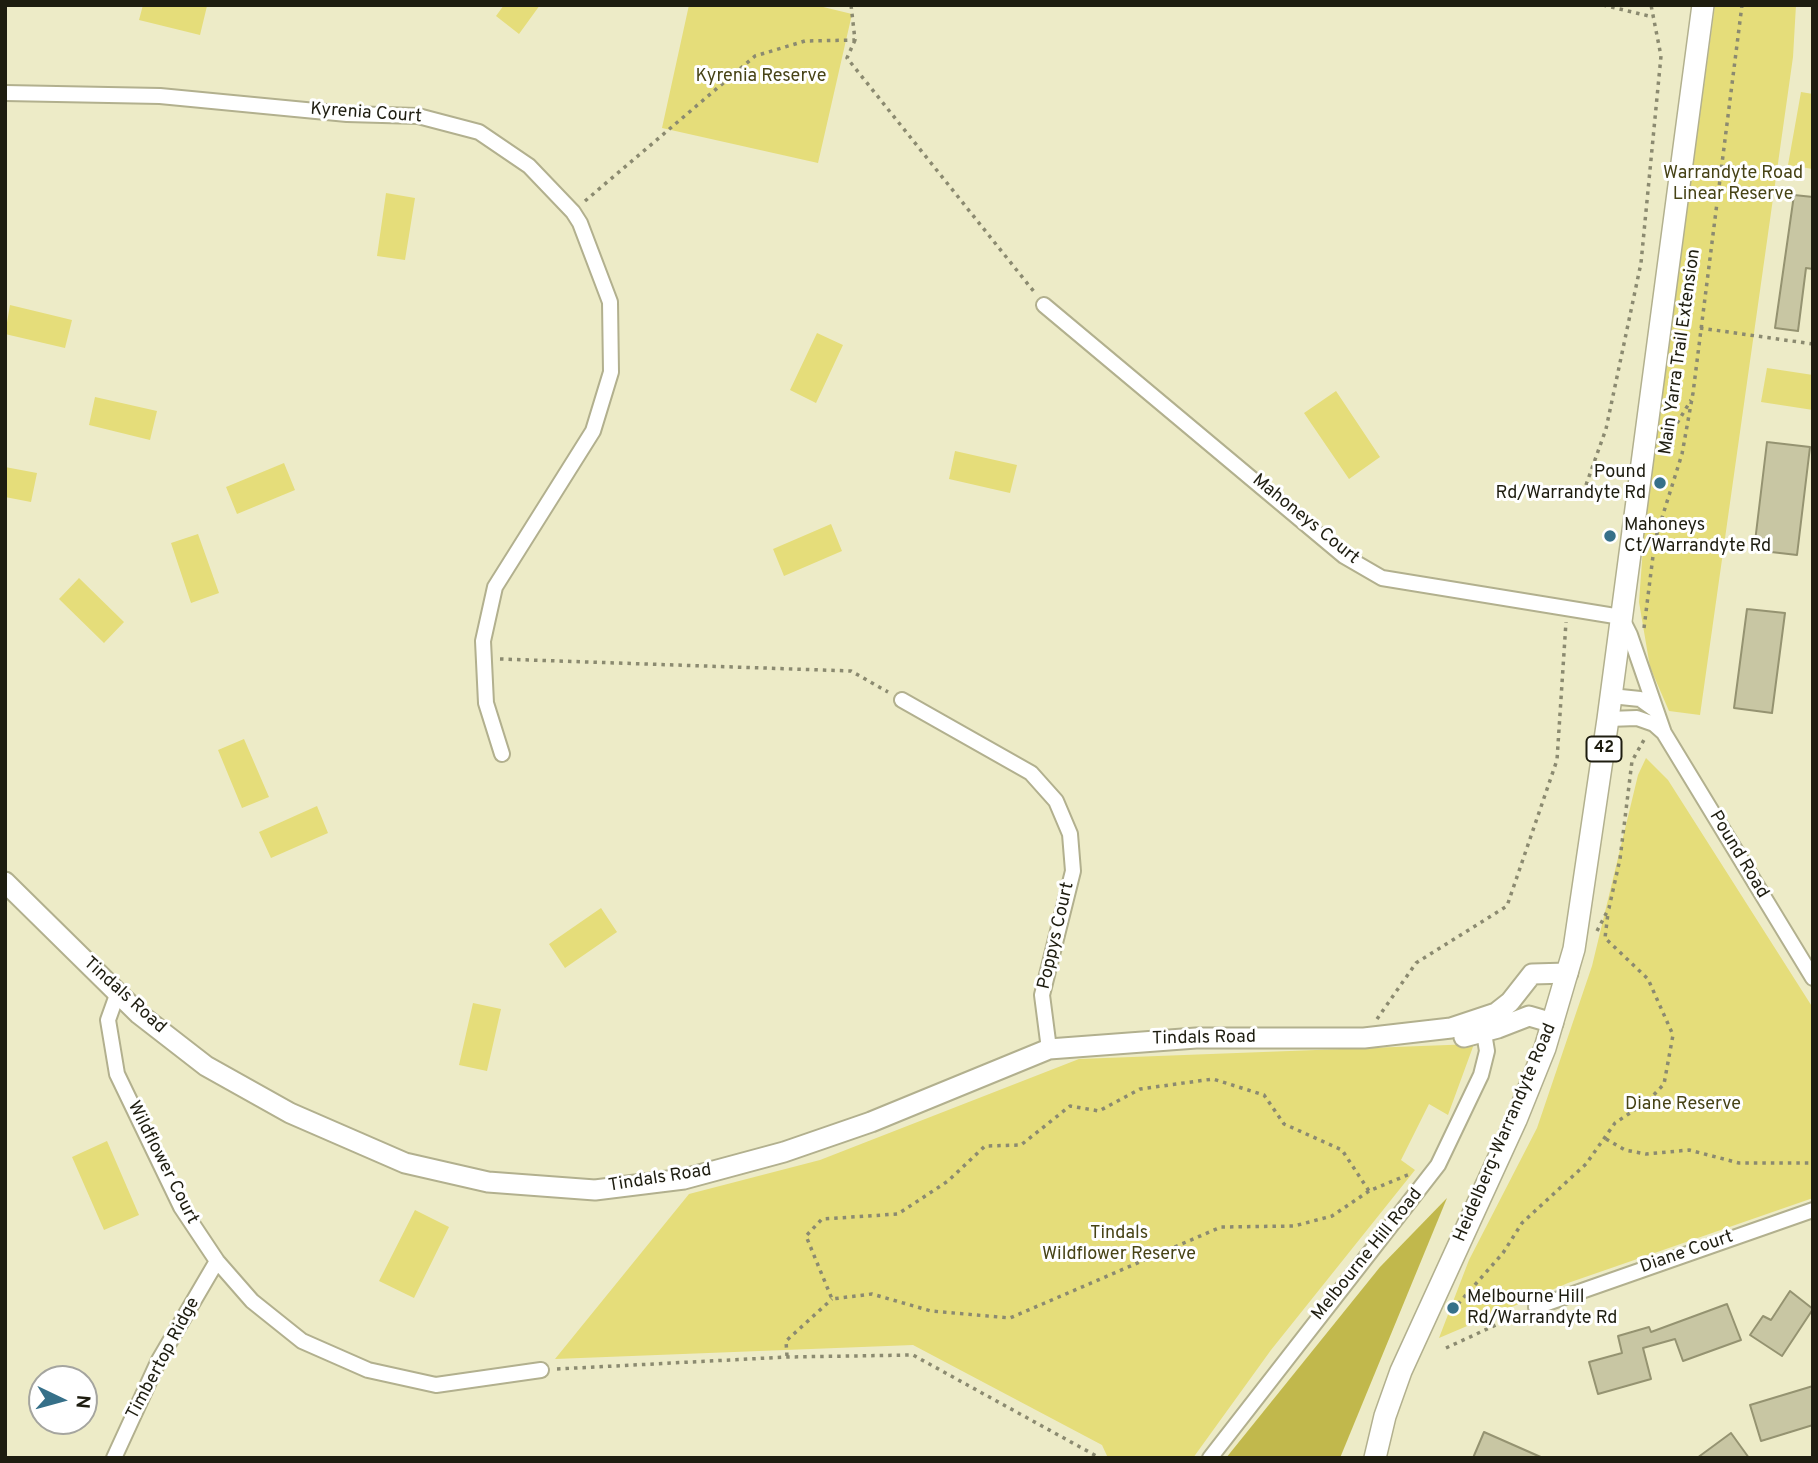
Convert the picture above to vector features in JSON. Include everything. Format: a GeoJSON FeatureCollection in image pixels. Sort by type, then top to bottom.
{"type":"FeatureCollection","features":[{"type":"Feature","properties":{"kind":"main road","name":"Heidelberg-Warrandyte Road"},"geometry":{"type":"LineString","coordinates":[[1373,1456],[1401,1371],[1516,1119],[1553,1024],[1568,973],[1583,900],[1703,5]]}},
{"type":"Feature","properties":{"kind":"main road","name":"Tindals Road"},"geometry":{"type":"LineString","coordinates":[[5,882],[139,1014],[206,1066],[290,1113],[405,1163],[488,1182],[595,1190],[684,1180],[784,1152],[871,1122],[1049,1049],[1195,1038],[1364,1038],[1482,1027],[1526,1016],[1553,1024]]}},
{"type":"Feature","properties":{"kind":"main road","name":"Tindals Road"},"geometry":{"type":"LineString","coordinates":[[1482,1027],[1506,1006],[1532,974],[1568,973]]}},
{"type":"Feature","properties":{"kind":"street","name":"Kyrenia Court"},"geometry":{"type":"LineString","coordinates":[[5,93],[160,96],[346,114],[418,116],[480,132],[529,166],[573,212],[580,223],[610,302],[611,372],[593,431],[495,587],[483,641],[486,704],[502,754]]}},
{"type":"Feature","properties":{"kind":"street","name":"Mahoneys Court"},"geometry":{"type":"LineString","coordinates":[[1044,305],[1344,556],[1382,578],[1620,617]]}},
{"type":"Feature","properties":{"kind":"street","name":"Pound Road"},"geometry":{"type":"LineString","coordinates":[[1620,617],[1630,635],[1664,733],[1813,978]]}},
{"type":"Feature","properties":{"kind":"street"},"geometry":{"type":"LineString","coordinates":[[1611,696],[1640,698],[1650,703],[1656,712]]}},
{"type":"Feature","properties":{"kind":"street","name":"Poppys Court"},"geometry":{"type":"LineString","coordinates":[[902,700],[1031,773],[1056,801],[1070,834],[1073,871],[1042,995],[1049,1049]]}},
{"type":"Feature","properties":{"kind":"street"},"geometry":{"type":"LineString","coordinates":[[1608,719],[1642,719],[1657,726],[1664,733]]}},
{"type":"Feature","properties":{"kind":"street","name":"Wildflower Court"},"geometry":{"type":"LineString","coordinates":[[118,992],[108,1020],[117,1074],[181,1207],[217,1261],[252,1301],[302,1341],[368,1370],[436,1385],[541,1370]]}},
{"type":"Feature","properties":{"kind":"street","name":"Melbourne Hill Road"},"geometry":{"type":"LineString","coordinates":[[1210,1458],[1432,1173],[1477,1086],[1487,1054],[1482,1027]]}},
{"type":"Feature","properties":{"kind":"street","name":"Diane Court"},"geometry":{"type":"LineString","coordinates":[[1536,1307],[1813,1210]]}},
{"type":"Feature","properties":{"kind":"street","name":"Timbertop Ridge"},"geometry":{"type":"LineString","coordinates":[[114,1458],[159,1360],[217,1261]]}},
{"type":"Feature","properties":{"kind":"path"},"geometry":{"type":"LineString","coordinates":[[851,5],[855,40],[847,58],[1044,305]]}},
{"type":"Feature","properties":{"kind":"path"},"geometry":{"type":"LineString","coordinates":[[1603,5],[1653,17]]}},
{"type":"Feature","properties":{"kind":"path"},"geometry":{"type":"LineString","coordinates":[[1586,485],[1606,429],[1641,263],[1661,56],[1651,5]]}},
{"type":"Feature","properties":{"kind":"path","name":"Main Yarra Trail Extension"},"geometry":{"type":"LineString","coordinates":[[1645,635],[1645,600],[1655,540],[1682,454],[1692,398],[1742,5]]}},
{"type":"Feature","properties":{"kind":"path"},"geometry":{"type":"LineString","coordinates":[[573,212],[755,57],[805,41],[855,40]]}},
{"type":"Feature","properties":{"kind":"path"},"geometry":{"type":"LineString","coordinates":[[1700,328],[1813,344]]}},
{"type":"Feature","properties":{"kind":"path"},"geometry":{"type":"LineString","coordinates":[[1662,458],[1669,435],[1692,398]]}},
{"type":"Feature","properties":{"kind":"path"},"geometry":{"type":"LineString","coordinates":[[1364,1038],[1416,963],[1507,906],[1557,760],[1567,610]]}},
{"type":"Feature","properties":{"kind":"path"},"geometry":{"type":"LineString","coordinates":[[484,658],[851,671],[902,700]]}},
{"type":"Feature","properties":{"kind":"path"},"geometry":{"type":"LineString","coordinates":[[1458,1304],[1503,1253],[1522,1223],[1586,1164],[1615,1123],[1648,1101],[1664,1084],[1673,1035],[1648,979],[1605,938],[1620,859],[1632,761],[1641,741],[1651,735],[1664,733]]}},
{"type":"Feature","properties":{"kind":"path"},"geometry":{"type":"LineString","coordinates":[[1592,937],[1609,908]]}},
{"type":"Feature","properties":{"kind":"path"},"geometry":{"type":"LineString","coordinates":[[832,1298],[806,1236],[822,1219],[898,1214],[948,1181],[985,1146],[1021,1145],[1070,1106],[1099,1111],[1140,1089],[1213,1079],[1264,1095],[1284,1124],[1342,1150],[1369,1191]]}},
{"type":"Feature","properties":{"kind":"path"},"geometry":{"type":"LineString","coordinates":[[1606,1139],[1625,1150],[1646,1154],[1689,1150],[1739,1163],[1813,1163]]}},
{"type":"Feature","properties":{"kind":"path"},"geometry":{"type":"LineString","coordinates":[[787,1357],[786,1340],[832,1298],[872,1294],[930,1311],[1010,1318],[1221,1227],[1294,1226],[1332,1216],[1369,1191],[1414,1172],[1432,1173]]}},
{"type":"Feature","properties":{"kind":"path"},"geometry":{"type":"LineString","coordinates":[[1447,1348],[1536,1307]]}},
{"type":"Feature","properties":{"kind":"path"},"geometry":{"type":"LineString","coordinates":[[541,1370],[787,1357],[913,1355],[1100,1458]]}},
{"type":"Feature","properties":{"kind":"green space"},"geometry":{"type":"Polygon","coordinates":[[[143,5],[207,6],[200,35],[139,20],[143,5]]]}},
{"type":"Feature","properties":{"kind":"green space"},"geometry":{"type":"Polygon","coordinates":[[[504,5],[540,5],[519,34],[496,16],[504,5]]]}},
{"type":"Feature","properties":{"kind":"green space","name":"Kyrenia Reserve"},"geometry":{"type":"Polygon","coordinates":[[[689,5],[815,5],[852,14],[818,163],[662,128],[689,5]]]}},
{"type":"Feature","properties":{"kind":"green space","name":"Warrandyte Road Linear Reserve"},"geometry":{"type":"Polygon","coordinates":[[[1715,5],[1796,5],[1793,57],[1700,715],[1669,711],[1650,667],[1639,602],[1646,507],[1715,5]]]}},
{"type":"Feature","properties":{"kind":"green space"},"geometry":{"type":"Polygon","coordinates":[[[1801,92],[1813,94],[1813,169],[1788,165],[1801,92]]]}},
{"type":"Feature","properties":{"kind":"green space"},"geometry":{"type":"Polygon","coordinates":[[[386,193],[415,198],[405,260],[377,256],[386,193]]]}},
{"type":"Feature","properties":{"kind":"green space"},"geometry":{"type":"Polygon","coordinates":[[[10,305],[72,320],[65,348],[5,334],[10,305]]]}},
{"type":"Feature","properties":{"kind":"green space"},"geometry":{"type":"Polygon","coordinates":[[[817,333],[843,345],[816,403],[790,390],[817,333]]]}},
{"type":"Feature","properties":{"kind":"green space"},"geometry":{"type":"Polygon","coordinates":[[[1767,368],[1813,375],[1813,410],[1761,402],[1767,368]]]}},
{"type":"Feature","properties":{"kind":"green space"},"geometry":{"type":"Polygon","coordinates":[[[1336,391],[1380,457],[1349,479],[1304,413],[1336,391]]]}},
{"type":"Feature","properties":{"kind":"green space"},"geometry":{"type":"Polygon","coordinates":[[[95,397],[157,411],[150,440],[89,425],[95,397]]]}},
{"type":"Feature","properties":{"kind":"green space"},"geometry":{"type":"Polygon","coordinates":[[[955,451],[1017,465],[1010,493],[949,479],[955,451]]]}},
{"type":"Feature","properties":{"kind":"green space"},"geometry":{"type":"Polygon","coordinates":[[[284,463],[295,490],[237,514],[226,487],[284,463]]]}},
{"type":"Feature","properties":{"kind":"green space"},"geometry":{"type":"Polygon","coordinates":[[[5,467],[37,473],[31,502],[5,497],[5,467]]]}},
{"type":"Feature","properties":{"kind":"green space"},"geometry":{"type":"Polygon","coordinates":[[[831,524],[842,551],[784,576],[773,549],[831,524]]]}},
{"type":"Feature","properties":{"kind":"green space"},"geometry":{"type":"Polygon","coordinates":[[[198,534],[219,593],[191,603],[171,543],[198,534]]]}},
{"type":"Feature","properties":{"kind":"green space"},"geometry":{"type":"Polygon","coordinates":[[[79,578],[124,622],[104,643],[59,599],[79,578]]]}},
{"type":"Feature","properties":{"kind":"green space"},"geometry":{"type":"Polygon","coordinates":[[[244,739],[269,797],[242,808],[218,750],[244,739]]]}},
{"type":"Feature","properties":{"kind":"green space","name":"Diane Reserve"},"geometry":{"type":"Polygon","coordinates":[[[1646,758],[1668,780],[1813,1008],[1813,1198],[1568,1283],[1439,1338],[1469,1260],[1537,1128],[1592,966],[1638,775],[1646,758]]]}},
{"type":"Feature","properties":{"kind":"green space"},"geometry":{"type":"Polygon","coordinates":[[[317,806],[328,833],[271,858],[259,832],[317,806]]]}},
{"type":"Feature","properties":{"kind":"green space"},"geometry":{"type":"Polygon","coordinates":[[[601,908],[617,932],[565,968],[549,944],[601,908]]]}},
{"type":"Feature","properties":{"kind":"green space"},"geometry":{"type":"Polygon","coordinates":[[[473,1003],[501,1009],[487,1071],[459,1065],[473,1003]]]}},
{"type":"Feature","properties":{"kind":"green space","name":"Tindals Wildflower Reserve"},"geometry":{"type":"Polygon","coordinates":[[[1474,1044],[1448,1115],[1429,1104],[1401,1160],[1415,1170],[1271,1350],[1193,1458],[1108,1458],[1102,1445],[913,1345],[555,1359],[689,1194],[820,1160],[1079,1059],[1474,1044]]]}},
{"type":"Feature","properties":{"kind":"green space"},"geometry":{"type":"Polygon","coordinates":[[[107,1141],[139,1215],[104,1230],[72,1157],[107,1141]]]}},
{"type":"Feature","properties":{"kind":"green space"},"geometry":{"type":"Polygon","coordinates":[[[415,1210],[449,1227],[414,1298],[379,1281],[415,1210]]]}},
{"type":"Feature","properties":{"kind":"shaded area"},"geometry":{"type":"Polygon","coordinates":[[[1447,1198],[1340,1458],[1226,1458],[1380,1267],[1447,1198]]]}},
{"type":"Feature","properties":{"kind":"building"},"geometry":{"type":"Polygon","coordinates":[[[1794,195],[1813,197],[1813,269],[1806,268],[1798,331],[1775,328],[1794,195]]]}},
{"type":"Feature","properties":{"kind":"building"},"geometry":{"type":"Polygon","coordinates":[[[1767,442],[1810,447],[1797,555],[1754,550],[1767,442]]]}},
{"type":"Feature","properties":{"kind":"building"},"geometry":{"type":"Polygon","coordinates":[[[1747,609],[1785,613],[1772,713],[1734,708],[1747,609]]]}},
{"type":"Feature","properties":{"kind":"building"},"geometry":{"type":"Polygon","coordinates":[[[1790,1291],[1813,1309],[1782,1356],[1750,1335],[1763,1316],[1771,1320],[1790,1291]]]}},
{"type":"Feature","properties":{"kind":"building"},"geometry":{"type":"Polygon","coordinates":[[[1727,1304],[1741,1340],[1683,1361],[1675,1339],[1643,1348],[1651,1379],[1598,1394],[1589,1362],[1622,1353],[1618,1336],[1649,1327],[1651,1332],[1727,1304]]]}},
{"type":"Feature","properties":{"kind":"building"},"geometry":{"type":"Polygon","coordinates":[[[1813,1386],[1813,1425],[1761,1441],[1750,1405],[1813,1386]]]}},
{"type":"Feature","properties":{"kind":"building"},"geometry":{"type":"Polygon","coordinates":[[[1484,1432],[1543,1458],[1473,1458],[1484,1432]]]}},
{"type":"Feature","properties":{"kind":"building"},"geometry":{"type":"Polygon","coordinates":[[[1731,1433],[1749,1458],[1697,1458],[1731,1433]]]}},
{"type":"Feature","properties":{"kind":"place","name":"Pound Rd/Warrandyte Rd"},"geometry":{"type":"Point","coordinates":[1660,483]}},
{"type":"Feature","properties":{"kind":"place","name":"Mahoneys Ct/Warrandyte Rd"},"geometry":{"type":"Point","coordinates":[1610,536]}},
{"type":"Feature","properties":{"kind":"place","name":"Melbourne Hill Rd/Warrandyte Rd"},"geometry":{"type":"Point","coordinates":[1453,1308]}}]}
